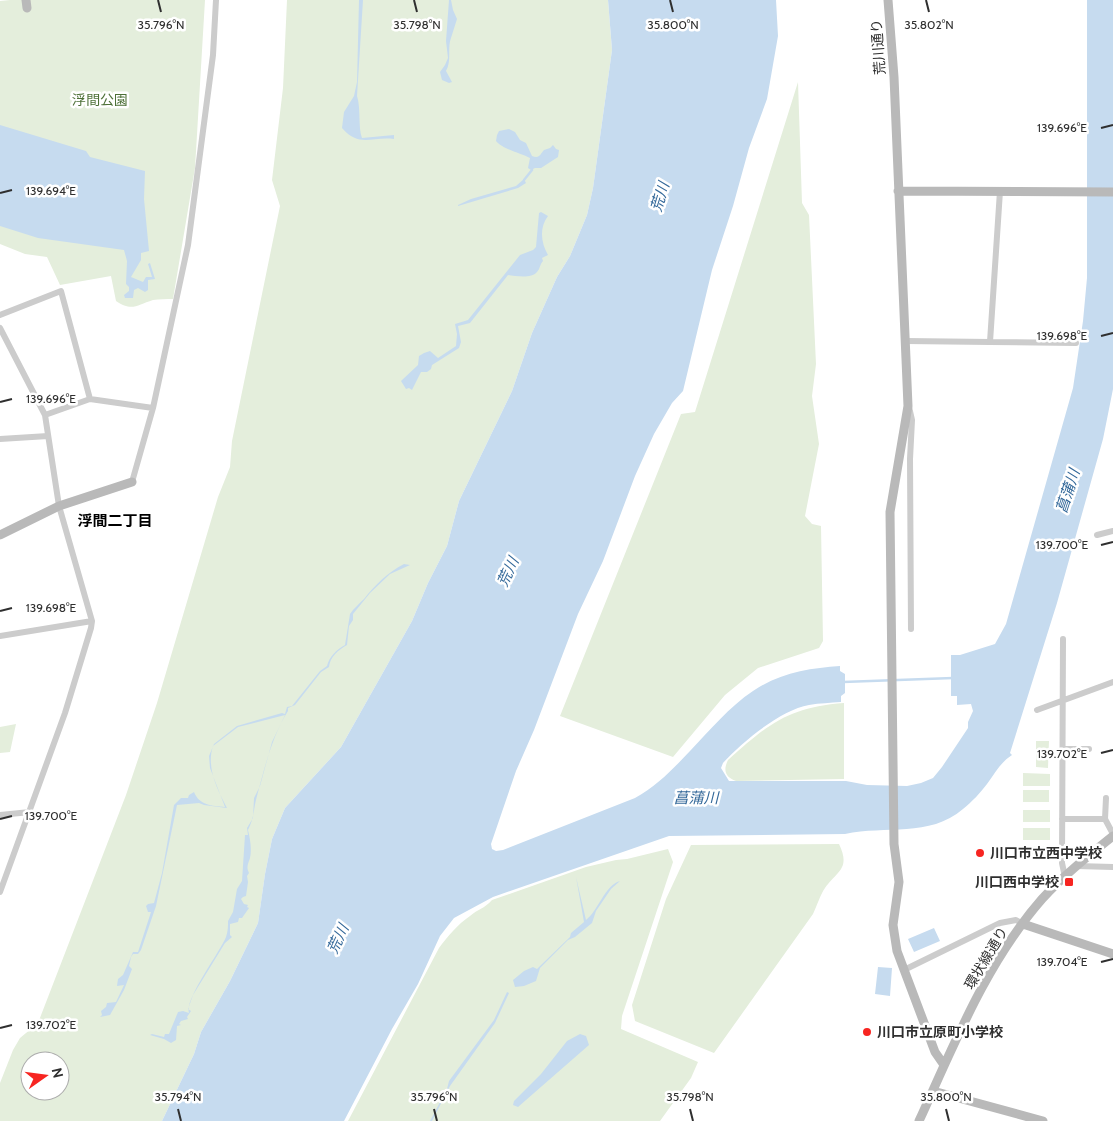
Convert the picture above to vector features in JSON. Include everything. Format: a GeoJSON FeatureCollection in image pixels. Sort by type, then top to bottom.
{"type":"FeatureCollection","features":[{"type":"Feature","properties":{"kind":"street"},"geometry":{"type":"LineString","coordinates":[[0,535],[59,506],[132,482],[153,408],[188,245],[212,55],[216,0]]}},
{"type":"Feature","properties":{"kind":"street","name":"荒川通り"},"geometry":{"type":"LineString","coordinates":[[888,0],[908,406],[890,512],[894,844],[899,882],[893,925],[904,970],[935,1052],[944,1065]]}},
{"type":"Feature","properties":{"kind":"street"},"geometry":{"type":"LineString","coordinates":[[898,191],[1113,192]]}},
{"type":"Feature","properties":{"kind":"street"},"geometry":{"type":"LineString","coordinates":[[990,342],[1000,191]]}},
{"type":"Feature","properties":{"kind":"street"},"geometry":{"type":"LineString","coordinates":[[0,315],[62,291],[90,399]]}},
{"type":"Feature","properties":{"kind":"street"},"geometry":{"type":"LineString","coordinates":[[0,328],[45,415],[59,506],[92,621],[74,684],[0,892]]}},
{"type":"Feature","properties":{"kind":"street"},"geometry":{"type":"LineString","coordinates":[[906,341],[1076,343]]}},
{"type":"Feature","properties":{"kind":"street"},"geometry":{"type":"LineString","coordinates":[[45,415],[90,399],[153,408]]}},
{"type":"Feature","properties":{"kind":"street"},"geometry":{"type":"LineString","coordinates":[[908,406],[912,420],[910,459],[911,629]]}},
{"type":"Feature","properties":{"kind":"street"},"geometry":{"type":"LineString","coordinates":[[0,439],[48,436]]}},
{"type":"Feature","properties":{"kind":"street"},"geometry":{"type":"LineString","coordinates":[[1097,535],[1113,531]]}},
{"type":"Feature","properties":{"kind":"street"},"geometry":{"type":"LineString","coordinates":[[0,636],[92,621]]}},
{"type":"Feature","properties":{"kind":"street"},"geometry":{"type":"LineString","coordinates":[[1063,639],[1062,863],[1065,877]]}},
{"type":"Feature","properties":{"kind":"street"},"geometry":{"type":"LineString","coordinates":[[1037,710],[1113,682]]}},
{"type":"Feature","properties":{"kind":"street"},"geometry":{"type":"LineString","coordinates":[[1062,749],[1089,749]]}},
{"type":"Feature","properties":{"kind":"street"},"geometry":{"type":"LineString","coordinates":[[1106,798],[1105,819],[1113,835]]}},
{"type":"Feature","properties":{"kind":"street"},"geometry":{"type":"LineString","coordinates":[[0,815],[30,812]]}},
{"type":"Feature","properties":{"kind":"street"},"geometry":{"type":"LineString","coordinates":[[1062,819],[1105,819]]}},
{"type":"Feature","properties":{"kind":"street","name":"環状線通り"},"geometry":{"type":"LineString","coordinates":[[919,1121],[984,984],[1023,924],[1042,899],[1076,866],[1113,835]]}},
{"type":"Feature","properties":{"kind":"street"},"geometry":{"type":"LineString","coordinates":[[1076,866],[1113,867]]}},
{"type":"Feature","properties":{"kind":"street"},"geometry":{"type":"LineString","coordinates":[[904,970],[1000,923],[1016,920],[1113,954]]}},
{"type":"Feature","properties":{"kind":"street"},"geometry":{"type":"LineString","coordinates":[[933,1091],[1043,1121]]}},
{"type":"Feature","properties":{"kind":"green space","name":"浮間公園"},"geometry":{"type":"Polygon","coordinates":[[[205,0],[195,168],[173,299],[153,300],[131,307],[126,306],[116,301],[111,276],[60,285],[47,257],[25,254],[0,244],[0,1],[205,0]]]}},
{"type":"Feature","properties":{"kind":"green space"},"geometry":{"type":"Polygon","coordinates":[[[287,0],[608,0],[612,50],[593,188],[587,215],[570,256],[557,277],[532,333],[512,391],[459,501],[447,546],[428,583],[412,621],[341,747],[285,808],[272,839],[258,923],[230,981],[201,1032],[194,1054],[162,1121],[0,1121],[0,1083],[13,1050],[20,1038],[38,1023],[126,795],[157,703],[218,497],[230,467],[232,441],[280,206],[272,180],[283,88],[287,0]]]}},
{"type":"Feature","properties":{"kind":"green space"},"geometry":{"type":"Polygon","coordinates":[[[798,82],[802,203],[809,215],[816,364],[812,396],[819,444],[805,516],[812,524],[821,526],[823,641],[819,648],[758,668],[725,695],[673,757],[560,716],[681,414],[695,412],[798,82]]]}},
{"type":"Feature","properties":{"kind":"green space"},"geometry":{"type":"Polygon","coordinates":[[[844,703],[844,779],[736,781],[727,775],[725,770],[728,760],[768,727],[794,713],[825,705],[844,703]]]}},
{"type":"Feature","properties":{"kind":"green space"},"geometry":{"type":"Polygon","coordinates":[[[16,724],[10,752],[0,753],[0,727],[16,724]]]}},
{"type":"Feature","properties":{"kind":"green space"},"geometry":{"type":"Polygon","coordinates":[[[1036,741],[1049,741],[1048,768],[1036,767],[1036,741]]]}},
{"type":"Feature","properties":{"kind":"green space"},"geometry":{"type":"Polygon","coordinates":[[[1023,773],[1050,774],[1050,786],[1023,786],[1023,773]]]}},
{"type":"Feature","properties":{"kind":"green space"},"geometry":{"type":"Polygon","coordinates":[[[1023,790],[1049,790],[1049,802],[1023,802],[1023,790]]]}},
{"type":"Feature","properties":{"kind":"green space"},"geometry":{"type":"Polygon","coordinates":[[[1023,810],[1050,810],[1050,822],[1023,822],[1023,810]]]}},
{"type":"Feature","properties":{"kind":"green space"},"geometry":{"type":"Polygon","coordinates":[[[1023,828],[1050,828],[1050,840],[1023,840],[1023,828]]]}},
{"type":"Feature","properties":{"kind":"green space"},"geometry":{"type":"Polygon","coordinates":[[[839,844],[844,859],[841,869],[823,891],[813,914],[714,1053],[635,1021],[632,1005],[666,899],[691,845],[839,844]]]}},
{"type":"Feature","properties":{"kind":"green space"},"geometry":{"type":"Polygon","coordinates":[[[1023,846],[1050,846],[1050,858],[1023,858],[1023,846]]]}},
{"type":"Feature","properties":{"kind":"green space"},"geometry":{"type":"Polygon","coordinates":[[[668,849],[673,862],[622,1016],[621,1029],[698,1062],[691,1078],[660,1121],[348,1121],[439,948],[461,923],[492,900],[586,867],[668,849]]]}},
{"type":"Feature","properties":{"kind":"water"},"geometry":{"type":"Polygon","coordinates":[[[359,0],[363,0],[357,96],[362,138],[394,135],[394,139],[366,140],[354,138],[342,128],[344,112],[354,96],[357,82],[359,0]]]}},
{"type":"Feature","properties":{"kind":"water"},"geometry":{"type":"Polygon","coordinates":[[[449,0],[451,0],[457,19],[450,42],[449,63],[446,71],[452,82],[449,83],[442,80],[440,72],[448,58],[446,41],[449,0]]]}},
{"type":"Feature","properties":{"kind":"water"},"geometry":{"type":"Polygon","coordinates":[[[608,0],[776,0],[778,36],[767,99],[749,148],[733,206],[712,270],[683,391],[672,403],[654,434],[635,476],[603,561],[578,614],[534,730],[516,771],[491,844],[492,849],[496,851],[503,850],[635,798],[664,777],[744,697],[773,680],[795,672],[840,666],[840,671],[845,674],[845,693],[841,696],[841,702],[813,704],[798,708],[763,728],[741,745],[723,763],[721,768],[729,781],[846,781],[867,785],[907,786],[933,778],[942,767],[968,728],[968,722],[973,711],[971,704],[957,705],[957,696],[951,696],[951,655],[960,655],[995,644],[1006,624],[1073,388],[1087,278],[1087,0],[1113,0],[1113,389],[1103,439],[1057,603],[1010,753],[1012,755],[1001,765],[985,787],[970,803],[950,818],[936,824],[907,829],[845,834],[669,836],[493,897],[454,918],[440,936],[418,984],[344,1121],[162,1121],[194,1054],[201,1032],[230,981],[258,923],[272,839],[285,808],[341,747],[412,621],[428,583],[447,546],[459,501],[512,391],[532,333],[557,277],[570,256],[587,215],[593,188],[612,50],[608,0]]]}},
{"type":"Feature","properties":{"kind":"water"},"geometry":{"type":"Polygon","coordinates":[[[0,125],[86,151],[90,157],[145,171],[144,199],[149,251],[141,253],[141,260],[131,277],[143,282],[146,277],[152,277],[148,264],[150,263],[155,279],[148,280],[148,290],[145,292],[138,288],[134,290],[133,298],[125,298],[124,295],[129,291],[129,287],[126,284],[127,261],[124,250],[38,238],[0,226],[0,125]]]}},
{"type":"Feature","properties":{"kind":"water"},"geometry":{"type":"Polygon","coordinates":[[[509,129],[526,143],[532,156],[538,156],[553,145],[559,150],[558,157],[541,168],[531,170],[528,168],[530,158],[507,149],[496,141],[499,131],[509,129]]]}},
{"type":"Feature","properties":{"kind":"water"},"geometry":{"type":"Polygon","coordinates":[[[524,179],[526,183],[518,188],[458,206],[471,199],[516,186],[524,179]]]}},
{"type":"Feature","properties":{"kind":"water"},"geometry":{"type":"Polygon","coordinates":[[[541,212],[548,216],[543,225],[542,236],[548,255],[542,258],[543,261],[538,271],[531,276],[508,275],[470,323],[458,326],[461,342],[459,348],[432,365],[431,369],[427,372],[421,372],[412,390],[406,389],[401,381],[418,365],[419,356],[430,351],[438,358],[456,346],[457,334],[455,324],[468,320],[520,255],[536,247],[539,213],[541,212]]]}},
{"type":"Feature","properties":{"kind":"water"},"geometry":{"type":"Polygon","coordinates":[[[404,564],[410,565],[390,574],[370,593],[353,614],[353,620],[349,626],[347,645],[335,654],[329,667],[321,672],[295,705],[288,708],[268,757],[272,742],[285,715],[238,727],[213,746],[237,726],[282,713],[285,714],[287,707],[292,706],[320,671],[327,666],[334,654],[345,645],[350,614],[353,610],[387,575],[404,564]]]}},
{"type":"Feature","properties":{"kind":"water"},"geometry":{"type":"Polygon","coordinates":[[[213,747],[211,762],[213,777],[209,756],[213,747]]]}},
{"type":"Feature","properties":{"kind":"water"},"geometry":{"type":"Polygon","coordinates":[[[259,788],[256,801],[253,816],[254,798],[259,788]]]}},
{"type":"Feature","properties":{"kind":"water"},"geometry":{"type":"Polygon","coordinates":[[[194,792],[199,800],[203,802],[225,807],[220,794],[227,808],[199,803],[177,805],[156,906],[141,950],[138,954],[133,954],[131,957],[129,966],[132,969],[124,990],[110,1015],[100,1017],[102,1015],[101,1011],[106,1007],[107,1003],[116,1002],[124,985],[117,986],[118,979],[123,975],[133,952],[138,952],[151,912],[148,912],[146,906],[154,903],[162,873],[174,805],[181,798],[188,798],[194,792]]]}},
{"type":"Feature","properties":{"kind":"water"},"geometry":{"type":"Polygon","coordinates":[[[252,819],[248,830],[251,851],[247,867],[249,873],[247,876],[248,882],[246,896],[241,899],[249,908],[242,918],[239,918],[238,922],[230,924],[230,935],[232,937],[225,943],[194,994],[228,931],[228,921],[233,912],[237,889],[242,881],[245,835],[248,835],[247,828],[252,819]]]}},
{"type":"Feature","properties":{"kind":"water"},"geometry":{"type":"Polygon","coordinates":[[[576,877],[586,920],[610,888],[620,881],[611,889],[596,911],[592,923],[575,937],[568,940],[540,968],[536,981],[524,986],[515,987],[513,980],[524,971],[533,967],[537,969],[584,922],[576,877]]]}},
{"type":"Feature","properties":{"kind":"water"},"geometry":{"type":"Polygon","coordinates":[[[934,928],[940,941],[914,952],[908,939],[934,928]]]}},
{"type":"Feature","properties":{"kind":"water"},"geometry":{"type":"Polygon","coordinates":[[[878,967],[892,968],[890,996],[875,994],[878,967]]]}},
{"type":"Feature","properties":{"kind":"water"},"geometry":{"type":"Polygon","coordinates":[[[507,992],[509,993],[495,1023],[450,1086],[432,1121],[430,1121],[447,1089],[449,1081],[494,1020],[507,992]]]}},
{"type":"Feature","properties":{"kind":"water"},"geometry":{"type":"Polygon","coordinates":[[[189,1010],[191,1011],[187,1017],[188,1019],[181,1021],[179,1024],[181,1025],[177,1026],[176,1040],[171,1043],[150,1035],[164,1037],[165,1034],[169,1034],[178,1012],[189,1013],[189,1010]]]}},
{"type":"Feature","properties":{"kind":"water"},"geometry":{"type":"Polygon","coordinates":[[[580,1034],[586,1036],[589,1045],[518,1107],[513,1105],[514,1101],[541,1074],[567,1041],[580,1034]]]}},
{"type":"Feature","properties":{"kind":"waterway"},"geometry":{"type":"LineString","coordinates":[[524,180],[532,170]]}},
{"type":"Feature","properties":{"kind":"waterway"},"geometry":{"type":"LineString","coordinates":[[843,682],[953,678]]}},
{"type":"Feature","properties":{"kind":"place","name":"川口市立西中学校"},"geometry":{"type":"Point","coordinates":[980,853]}},
{"type":"Feature","properties":{"kind":"place","name":"川口西中学校"},"geometry":{"type":"Point","coordinates":[1069,882]}},
{"type":"Feature","properties":{"kind":"place","name":"川口市立原町小学校"},"geometry":{"type":"Point","coordinates":[867,1032]}},
{"type":"Feature","properties":{"kind":"district","name":"浮間二丁目"},"geometry":{"type":"Point","coordinates":[115,521]}},
{"type":"Feature","properties":{"kind":"water label","name":"荒川"},"geometry":{"type":"Point","coordinates":[660,197]}},
{"type":"Feature","properties":{"kind":"water label","name":"菖蒲川"},"geometry":{"type":"Point","coordinates":[1068,491]}},
{"type":"Feature","properties":{"kind":"water label","name":"荒川"},"geometry":{"type":"Point","coordinates":[508,572]}},
{"type":"Feature","properties":{"kind":"water label","name":"菖蒲川"},"geometry":{"type":"Point","coordinates":[696,798]}},
{"type":"Feature","properties":{"kind":"water label","name":"荒川"},"geometry":{"type":"Point","coordinates":[338,939]}}]}
